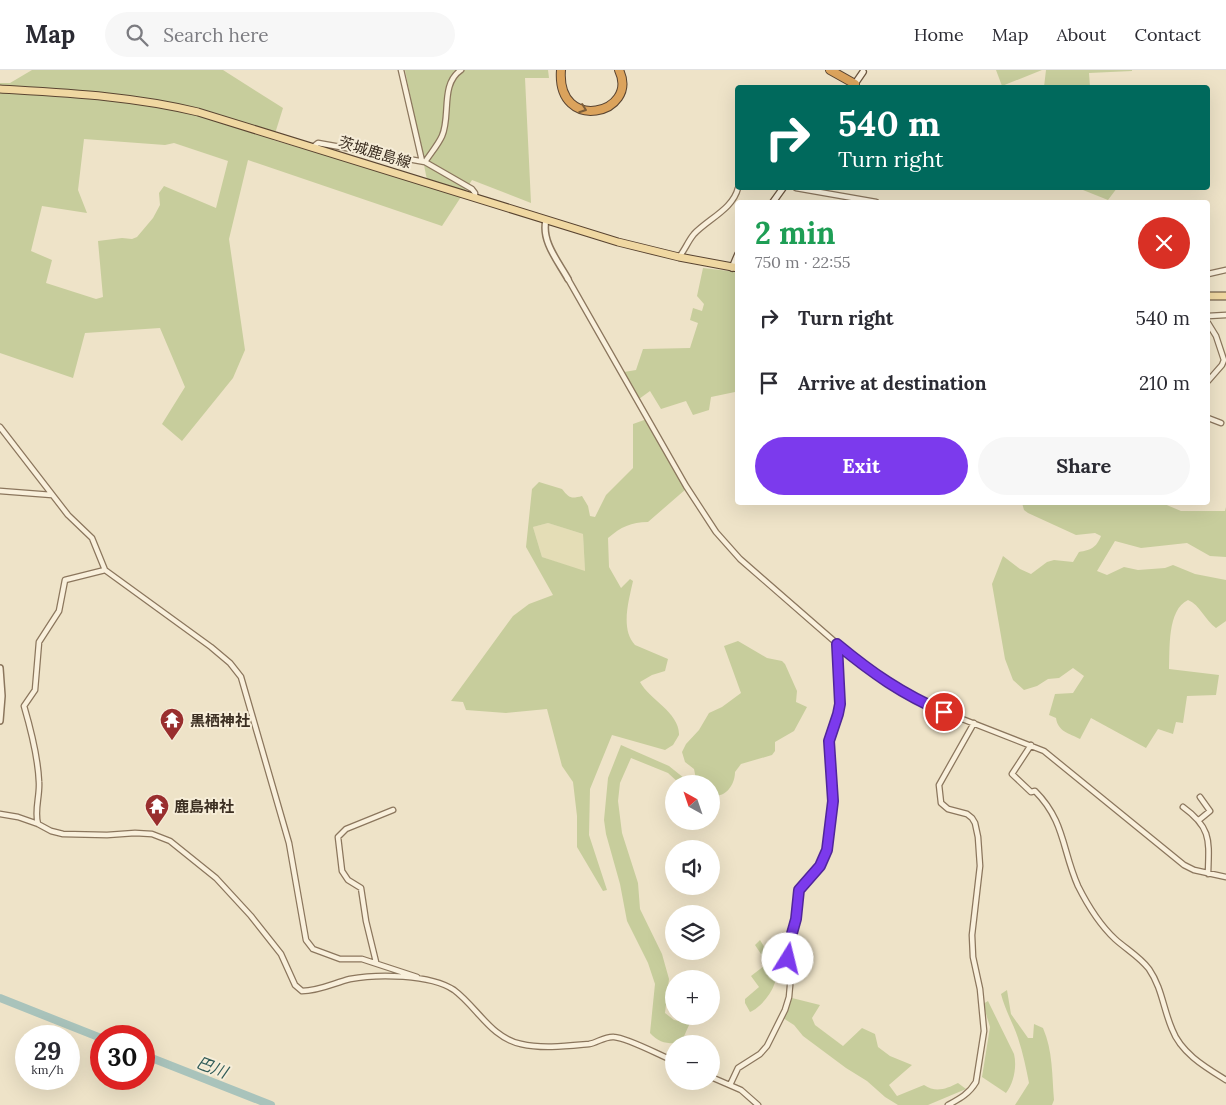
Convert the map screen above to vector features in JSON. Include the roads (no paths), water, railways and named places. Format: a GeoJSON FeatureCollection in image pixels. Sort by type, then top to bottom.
{"type":"FeatureCollection","features":[{"type":"Feature","properties":{"kind":"highway"},"geometry":{"type":"LineString","coordinates":[[561,70],[561,83],[568,100],[582,110],[597,112],[610,105],[620,92],[622,84],[619,70]]}},
{"type":"Feature","properties":{"kind":"highway"},"geometry":{"type":"LineString","coordinates":[[830,70],[852,85]]}},
{"type":"Feature","properties":{"kind":"main road"},"geometry":{"type":"LineString","coordinates":[[855,85],[864,71]]}},
{"type":"Feature","properties":{"kind":"main road","name":"茨城鹿島線"},"geometry":{"type":"LineString","coordinates":[[0,89],[115,97],[157,103],[198,112],[633,246],[735,268]]}},
{"type":"Feature","properties":{"kind":"main road"},"geometry":{"type":"LineString","coordinates":[[1211,296],[1226,296]]}},
{"type":"Feature","properties":{"kind":"street"},"geometry":{"type":"LineString","coordinates":[[401,70],[423,161]]}},
{"type":"Feature","properties":{"kind":"street"},"geometry":{"type":"LineString","coordinates":[[423,161],[443,135],[445,106],[456,72],[461,70]]}},
{"type":"Feature","properties":{"kind":"street"},"geometry":{"type":"LineString","coordinates":[[314,147],[318,143],[423,161],[472,189],[476,198]]}},
{"type":"Feature","properties":{"kind":"street"},"geometry":{"type":"LineString","coordinates":[[679,257],[693,235],[728,205],[738,190]]}},
{"type":"Feature","properties":{"kind":"street"},"geometry":{"type":"LineString","coordinates":[[807,190],[865,200]]}},
{"type":"Feature","properties":{"kind":"street"},"geometry":{"type":"LineString","coordinates":[[546,220],[545,236],[675,467],[716,532],[745,563],[876,676],[929,706],[1031,745],[1054,759],[1178,860],[1194,870],[1226,877]]}},
{"type":"Feature","properties":{"kind":"street"},"geometry":{"type":"LineString","coordinates":[[1210,274],[1226,270]]}},
{"type":"Feature","properties":{"kind":"street"},"geometry":{"type":"LineString","coordinates":[[1210,316],[1226,315]]}},
{"type":"Feature","properties":{"kind":"street"},"geometry":{"type":"LineString","coordinates":[[1210,326],[1216,336],[1224,360],[1210,379]]}},
{"type":"Feature","properties":{"kind":"street"},"geometry":{"type":"LineString","coordinates":[[1210,419],[1221,423]]}},
{"type":"Feature","properties":{"kind":"street"},"geometry":{"type":"LineString","coordinates":[[0,427],[68,515],[92,538],[105,570],[211,647],[230,663],[241,677],[289,843],[306,940],[313,949],[340,959],[362,959],[376,962],[454,990],[498,1034],[519,1044],[551,1047],[590,1044],[615,1037],[665,1057]]}},
{"type":"Feature","properties":{"kind":"street"},"geometry":{"type":"LineString","coordinates":[[0,491],[52,495]]}},
{"type":"Feature","properties":{"kind":"street"},"geometry":{"type":"LineString","coordinates":[[38,824],[36,817],[39,782],[31,731],[24,706],[35,690],[39,642],[59,611],[65,580],[105,570]]}},
{"type":"Feature","properties":{"kind":"street"},"geometry":{"type":"LineString","coordinates":[[730,1085],[738,1068],[760,1054],[768,1046],[785,1010],[792,983],[788,953],[796,919],[799,890],[820,866],[827,850],[833,801],[829,741],[840,704],[837,644]]}},
{"type":"Feature","properties":{"kind":"street"},"geometry":{"type":"LineString","coordinates":[[0,668],[2,696],[0,720]]}},
{"type":"Feature","properties":{"kind":"street"},"geometry":{"type":"LineString","coordinates":[[948,1105],[968,1092],[976,1082],[984,1032],[980,989],[973,957],[972,935],[980,866],[978,837],[972,818],[967,814],[948,809],[941,802],[939,786],[974,723]]}},
{"type":"Feature","properties":{"kind":"street"},"geometry":{"type":"LineString","coordinates":[[1031,745],[1012,774],[1031,792],[1035,791],[1051,809],[1061,831],[1078,886],[1106,930],[1144,963],[1152,975],[1161,991],[1171,1028],[1176,1038],[1202,1065],[1226,1080]]}},
{"type":"Feature","properties":{"kind":"street"},"geometry":{"type":"LineString","coordinates":[[1199,820],[1210,811],[1200,797]]}},
{"type":"Feature","properties":{"kind":"street"},"geometry":{"type":"LineString","coordinates":[[1183,808],[1199,820],[1209,838],[1208,874]]}},
{"type":"Feature","properties":{"kind":"street"},"geometry":{"type":"LineString","coordinates":[[376,962],[366,921],[361,888],[348,880],[342,871],[338,837],[346,830],[393,810]]}},
{"type":"Feature","properties":{"kind":"street"},"geometry":{"type":"LineString","coordinates":[[0,814],[18,817],[63,834],[108,835],[144,833],[170,841],[216,878],[246,911],[277,947],[286,962],[295,985],[302,990],[316,989],[351,979],[380,976],[422,979]]}},
{"type":"Feature","properties":{"kind":"street"},"geometry":{"type":"LineString","coordinates":[[720,1081],[747,1093],[758,1105]]}},
{"type":"Feature","properties":{"kind":"waterway","name":"巴川"},"geometry":{"type":"LineString","coordinates":[[0,998],[90,1034]]}},
{"type":"Feature","properties":{"kind":"waterway","name":"巴川"},"geometry":{"type":"LineString","coordinates":[[155,1059],[271,1105]]}},
{"type":"Feature","properties":{"kind":"place","name":"黒栖神社"},"geometry":{"type":"Point","coordinates":[172,741]}},
{"type":"Feature","properties":{"kind":"place","name":"鹿島神社"},"geometry":{"type":"Point","coordinates":[157,827]}}]}
